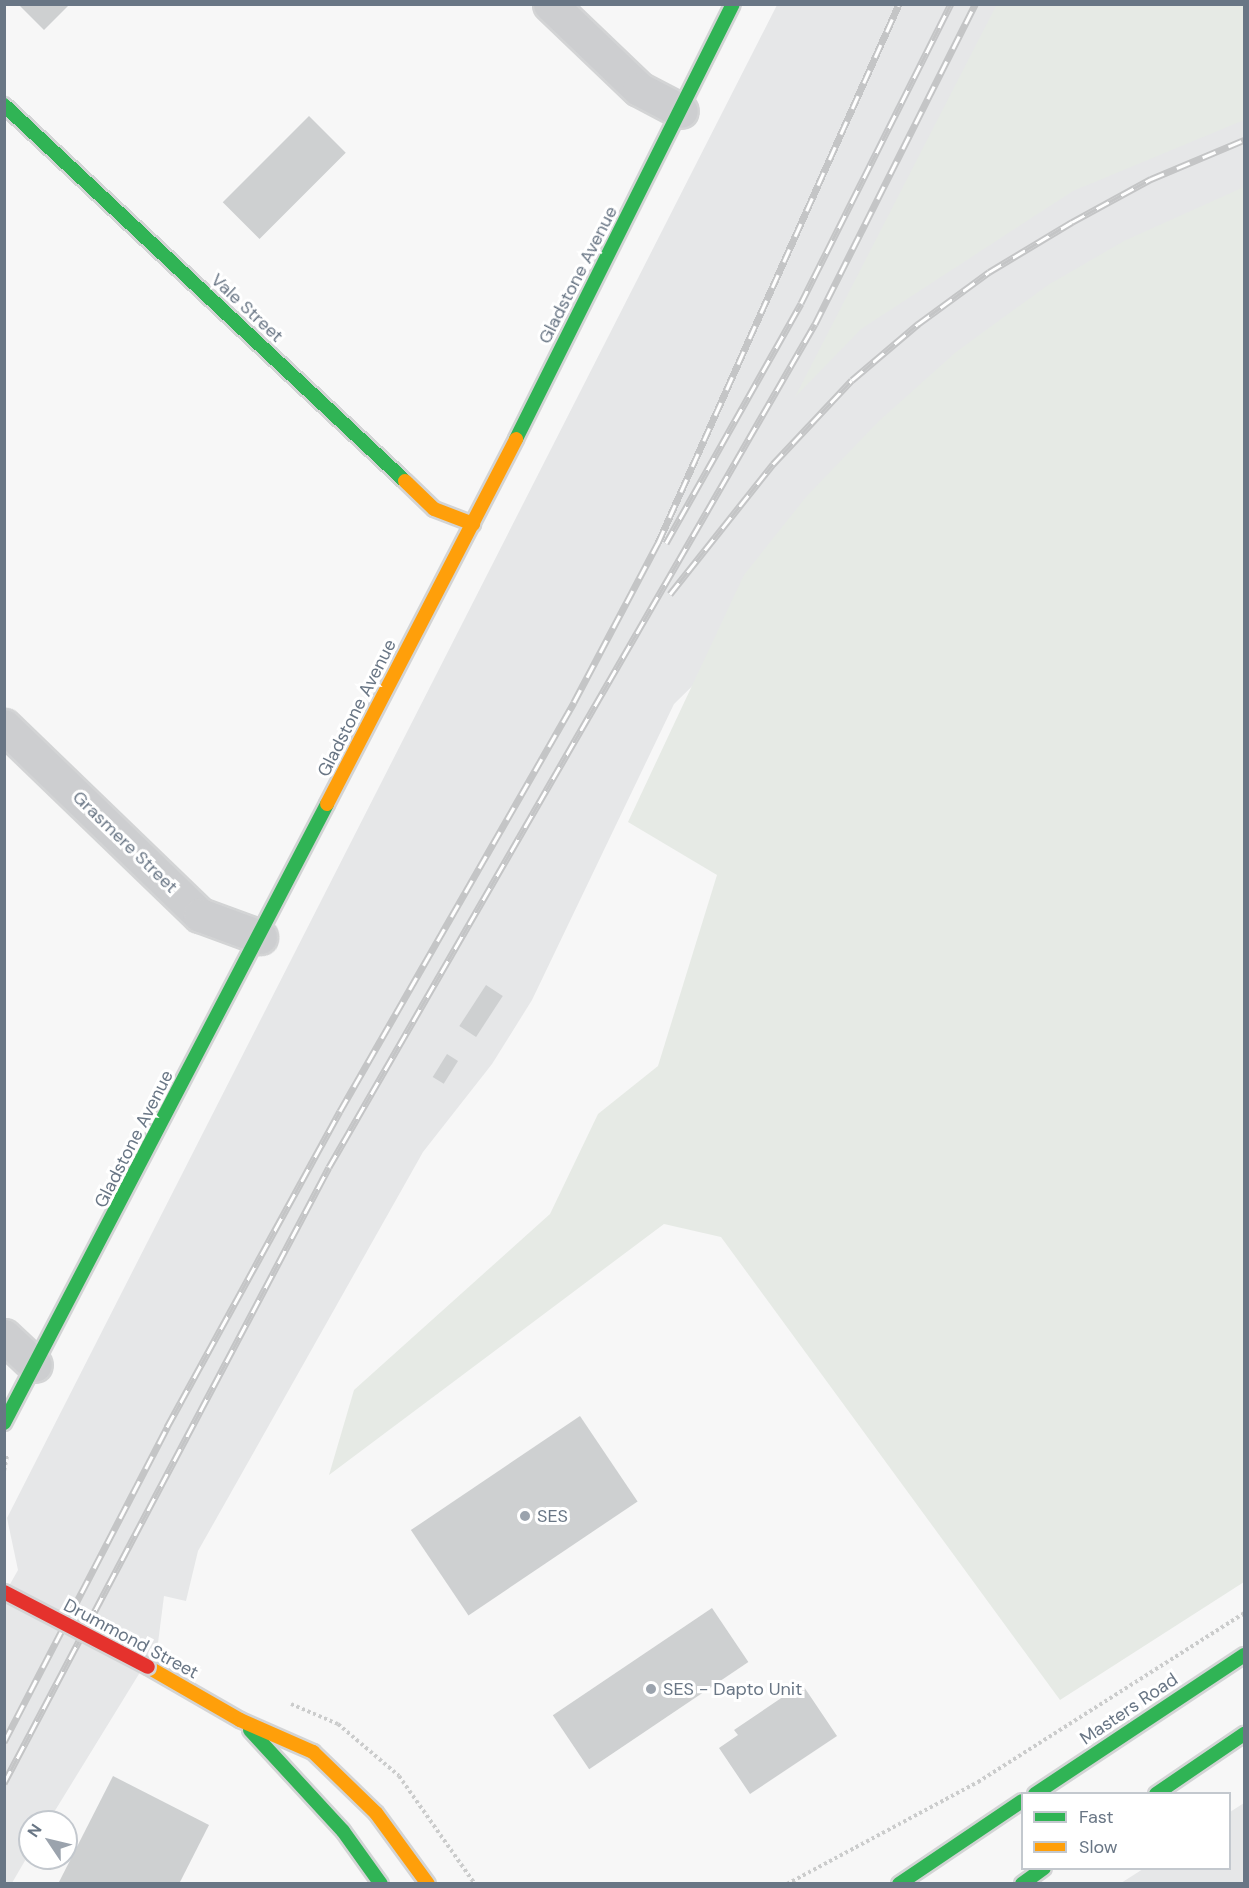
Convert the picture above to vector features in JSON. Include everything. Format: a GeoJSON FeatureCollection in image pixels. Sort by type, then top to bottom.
{"type":"FeatureCollection","features":[{"type":"Feature","properties":{"kind":"main road","name":"Gladstone Avenue"},"geometry":{"type":"LineString","coordinates":[[4,1423],[260,937],[473,524],[733,4]]}},
{"type":"Feature","properties":{"kind":"main road","name":"Vale Street"},"geometry":{"type":"LineString","coordinates":[[4,105],[434,509],[473,524]]}},
{"type":"Feature","properties":{"kind":"main road","name":"Drummond Street"},"geometry":{"type":"LineString","coordinates":[[4,1592],[148,1667],[240,1720],[313,1752],[376,1813],[429,1884]]}},
{"type":"Feature","properties":{"kind":"main road","name":"Masters Road"},"geometry":{"type":"LineString","coordinates":[[1038,1792],[1245,1655]]}},
{"type":"Feature","properties":{"kind":"main road","name":"Drummond Street"},"geometry":{"type":"LineString","coordinates":[[240,1720],[343,1831],[381,1884]]}},
{"type":"Feature","properties":{"kind":"main road"},"geometry":{"type":"LineString","coordinates":[[1159,1792],[1245,1734]]}},
{"type":"Feature","properties":{"kind":"main road"},"geometry":{"type":"LineString","coordinates":[[899,1884],[1021,1803]]}},
{"type":"Feature","properties":{"kind":"main road"},"geometry":{"type":"LineString","coordinates":[[1022,1884],[1043,1870]]}},
{"type":"Feature","properties":{"kind":"street"},"geometry":{"type":"LineString","coordinates":[[550,4],[639,89],[681,111]]}},
{"type":"Feature","properties":{"kind":"street","name":"Grasmere Street"},"geometry":{"type":"LineString","coordinates":[[4,726],[200,915],[260,937]]}},
{"type":"Feature","properties":{"kind":"street"},"geometry":{"type":"LineString","coordinates":[[4,1336],[35,1365]]}},
{"type":"Feature","properties":{"kind":"path"},"geometry":{"type":"LineString","coordinates":[[787,1884],[978,1782],[1245,1613]]}},
{"type":"Feature","properties":{"kind":"shaded area"},"geometry":{"type":"Polygon","coordinates":[[[997,4],[1244,5],[1244,120],[1073,191],[861,329],[795,397],[997,4]]]}},
{"type":"Feature","properties":{"kind":"shaded area"},"geometry":{"type":"Polygon","coordinates":[[[777,5],[1244,5],[1244,251],[986,398],[674,704],[532,1000],[492,1064],[423,1152],[198,1551],[186,1601],[164,1596],[158,1643],[55,1810],[18,1810],[20,1870],[12,1883],[5,1884],[4,1595],[18,1570],[7,1518],[777,5]]]}},
{"type":"Feature","properties":{"kind":"shaded area"},"geometry":{"type":"Polygon","coordinates":[[[1244,187],[1244,1582],[1060,1700],[721,1237],[664,1224],[329,1475],[354,1390],[550,1214],[598,1114],[658,1066],[717,875],[628,822],[744,575],[806,497],[878,422],[956,352],[1048,285],[1124,241],[1244,187]]]}},
{"type":"Feature","properties":{"kind":"shaded area"},"geometry":{"type":"Polygon","coordinates":[[[1244,1803],[1244,1883],[1121,1883],[1141,1870],[1231,1870],[1231,1811],[1244,1803]]]}},
{"type":"Feature","properties":{"kind":"building"},"geometry":{"type":"Polygon","coordinates":[[[18,4],[70,4],[44,30],[18,4]]]}},
{"type":"Feature","properties":{"kind":"building"},"geometry":{"type":"Polygon","coordinates":[[[309,116],[346,153],[260,239],[223,202],[309,116]]]}},
{"type":"Feature","properties":{"kind":"building"},"geometry":{"type":"Polygon","coordinates":[[[486,985],[503,996],[476,1037],[459,1026],[486,985]]]}},
{"type":"Feature","properties":{"kind":"building"},"geometry":{"type":"Polygon","coordinates":[[[447,1054],[458,1061],[444,1084],[433,1077],[447,1054]]]}},
{"type":"Feature","properties":{"kind":"building","name":"SES"},"geometry":{"type":"Polygon","coordinates":[[[580,1416],[638,1501],[468,1615],[411,1530],[580,1416]]]}},
{"type":"Feature","properties":{"kind":"building","name":"SES - Dapto Unit"},"geometry":{"type":"Polygon","coordinates":[[[712,1608],[748,1662],[589,1769],[553,1715],[712,1608]]]}},
{"type":"Feature","properties":{"kind":"building"},"geometry":{"type":"Polygon","coordinates":[[[802,1684],[837,1736],[750,1794],[719,1748],[738,1735],[734,1730],[802,1684]]]}},
{"type":"Feature","properties":{"kind":"building"},"geometry":{"type":"Polygon","coordinates":[[[113,1776],[209,1825],[179,1884],[58,1884],[65,1870],[78,1870],[78,1845],[113,1776]]]}},
{"type":"Feature","properties":{"kind":"railway"},"geometry":{"type":"LineString","coordinates":[[4,1742],[167,1427],[340,1111],[574,702],[658,543],[899,4]]}},
{"type":"Feature","properties":{"kind":"railway"},"geometry":{"type":"LineString","coordinates":[[666,543],[801,303],[951,4]]}},
{"type":"Feature","properties":{"kind":"railway"},"geometry":{"type":"LineString","coordinates":[[4,1783],[329,1167],[815,324],[975,4]]}},
{"type":"Feature","properties":{"kind":"railway"},"geometry":{"type":"LineString","coordinates":[[670,594],[773,464],[852,380],[918,324],[989,272],[1072,222],[1151,179],[1244,140]]}},
{"type":"Feature","properties":{"kind":"traffic: fast"},"geometry":{"type":"LineString","coordinates":[[516,439],[733,4]]}},
{"type":"Feature","properties":{"kind":"traffic: fast"},"geometry":{"type":"LineString","coordinates":[[4,105],[405,481]]}},
{"type":"Feature","properties":{"kind":"traffic: fast"},"geometry":{"type":"LineString","coordinates":[[4,1423],[327,804]]}},
{"type":"Feature","properties":{"kind":"traffic: fast"},"geometry":{"type":"LineString","coordinates":[[1038,1792],[1244,1655]]}},
{"type":"Feature","properties":{"kind":"traffic: fast"},"geometry":{"type":"LineString","coordinates":[[250,1730],[343,1831],[381,1884]]}},
{"type":"Feature","properties":{"kind":"traffic: fast"},"geometry":{"type":"LineString","coordinates":[[1159,1792],[1244,1734]]}},
{"type":"Feature","properties":{"kind":"traffic: fast"},"geometry":{"type":"LineString","coordinates":[[899,1884],[1021,1802]]}},
{"type":"Feature","properties":{"kind":"traffic: fast"},"geometry":{"type":"LineString","coordinates":[[1022,1884],[1041,1870]]}},
{"type":"Feature","properties":{"kind":"traffic: slow"},"geometry":{"type":"LineString","coordinates":[[327,804],[516,439]]}},
{"type":"Feature","properties":{"kind":"traffic: slow"},"geometry":{"type":"LineString","coordinates":[[405,481],[434,509],[473,524]]}},
{"type":"Feature","properties":{"kind":"traffic: slow"},"geometry":{"type":"LineString","coordinates":[[148,1667],[240,1720],[313,1752],[376,1813],[428,1884]]}},
{"type":"Feature","properties":{"kind":"traffic: jam"},"geometry":{"type":"LineString","coordinates":[[4,1592],[148,1667]]}},
{"type":"Feature","properties":{"kind":"place","name":"SES"},"geometry":{"type":"Point","coordinates":[525,1516]}},
{"type":"Feature","properties":{"kind":"place","name":"SES - Dapto Unit"},"geometry":{"type":"Point","coordinates":[651,1689]}}]}
